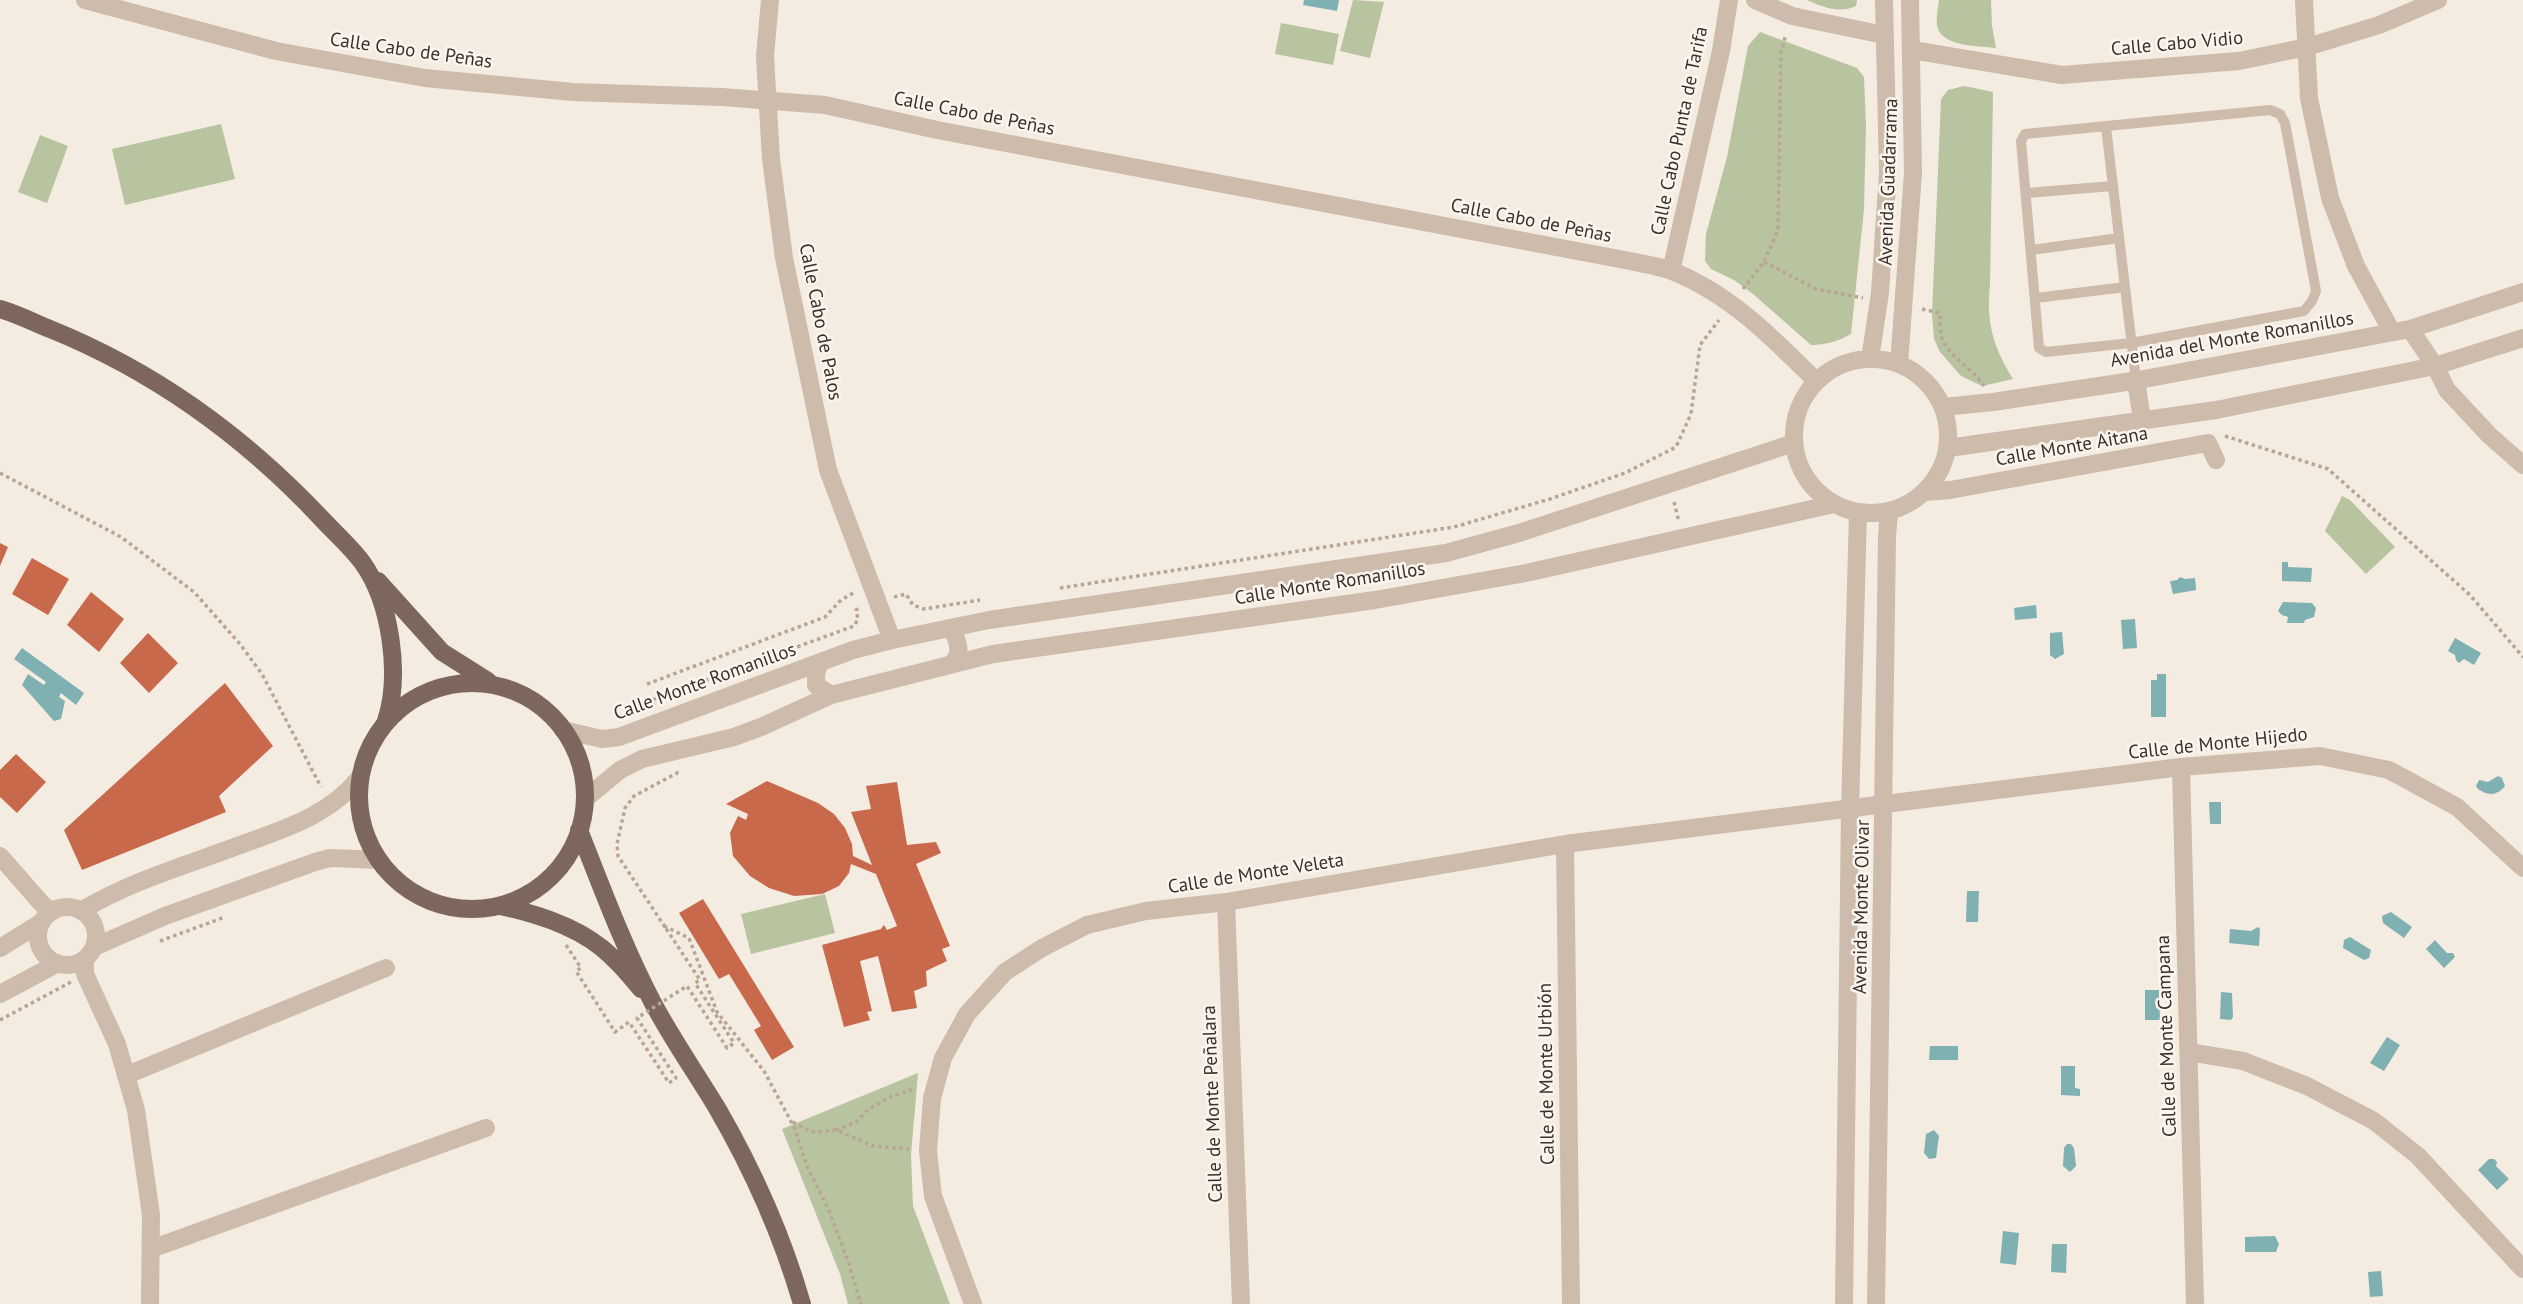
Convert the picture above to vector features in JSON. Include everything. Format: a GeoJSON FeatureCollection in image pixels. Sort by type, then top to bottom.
{"type":"FeatureCollection","features":[{"type":"Feature","properties":{"kind":"main road"},"geometry":{"type":"LineString","coordinates":[[0,309],[78,340],[134,369],[196,409],[257,455],[303,499],[442,652],[494,685]]}},
{"type":"Feature","properties":{"kind":"main road"},"geometry":{"type":"LineString","coordinates":[[363,563],[376,588],[392,644],[394,689],[386,722]]}},
{"type":"Feature","properties":{"kind":"main road"},"geometry":{"type":"LineString","coordinates":[[471,683],[494,685],[515,691],[533,701],[563,730],[579,763],[584,799],[579,830],[562,864],[549,878],[517,900],[476,908],[454,907],[432,901],[412,891],[394,877],[379,860],[368,841],[362,820],[360,777],[369,748],[386,722],[404,705],[435,689],[471,683]]}},
{"type":"Feature","properties":{"kind":"main road"},"geometry":{"type":"LineString","coordinates":[[579,830],[653,1002],[719,1111],[769,1208],[789,1258],[802,1304]]}},
{"type":"Feature","properties":{"kind":"main road"},"geometry":{"type":"LineString","coordinates":[[498,905],[531,914],[579,933],[611,955],[653,1002]]}},
{"type":"Feature","properties":{"kind":"street","name":"Calle Cabo de Peñas"},"geometry":{"type":"LineString","coordinates":[[85,0],[276,51],[425,78],[573,92],[825,105],[937,130],[1671,271],[1731,304],[1764,330],[1816,381]]}},
{"type":"Feature","properties":{"kind":"street","name":"Calle Cabo de Palos"},"geometry":{"type":"LineString","coordinates":[[770,0],[765,56],[771,159],[784,258],[828,470],[892,640]]}},
{"type":"Feature","properties":{"kind":"street","name":"Calle Cabo Punta de Tarifa"},"geometry":{"type":"LineString","coordinates":[[1671,271],[1721,51],[1729,0]]}},
{"type":"Feature","properties":{"kind":"street"},"geometry":{"type":"LineString","coordinates":[[1755,0],[1792,16],[1884,35]]}},
{"type":"Feature","properties":{"kind":"street","name":"Avenida Guadarrama"},"geometry":{"type":"LineString","coordinates":[[1870,359],[1880,293],[1888,172],[1884,0]]}},
{"type":"Feature","properties":{"kind":"street","name":"Avenida Guadarrama"},"geometry":{"type":"LineString","coordinates":[[1899,364],[1913,173],[1910,0]]}},
{"type":"Feature","properties":{"kind":"street"},"geometry":{"type":"LineString","coordinates":[[2304,0],[2309,98],[2330,198],[2356,266],[2401,330],[2435,366],[2447,390],[2490,436],[2523,465]]}},
{"type":"Feature","properties":{"kind":"street","name":"Calle Cabo Vidio"},"geometry":{"type":"LineString","coordinates":[[1912,50],[2062,75],[2239,61],[2308,47],[2379,25],[2438,0]]}},
{"type":"Feature","properties":{"kind":"street","name":"Avenida del Monte Romanillos"},"geometry":{"type":"LineString","coordinates":[[1943,407],[2136,380],[2401,330],[2523,292]]}},
{"type":"Feature","properties":{"kind":"street"},"geometry":{"type":"LineString","coordinates":[[1948,448],[2216,410],[2435,366],[2523,338]]}},
{"type":"Feature","properties":{"kind":"street"},"geometry":{"type":"LineString","coordinates":[[1870,359],[1899,364],[1918,374],[1932,389],[1943,407],[1948,427],[1948,448],[1935,479],[1908,504],[1889,511],[1858,512],[1835,504],[1814,489],[1801,467],[1794,443],[1795,420],[1803,399],[1816,381],[1832,369],[1850,361],[1870,359]]}},
{"type":"Feature","properties":{"kind":"street"},"geometry":{"type":"LineString","coordinates":[[2136,380],[2142,420]]}},
{"type":"Feature","properties":{"kind":"street","name":"Calle Monte Romanillos"},"geometry":{"type":"LineString","coordinates":[[563,730],[602,739],[619,737],[853,650],[989,620],[1446,553],[1519,533],[1794,443]]}},
{"type":"Feature","properties":{"kind":"street","name":"Calle Monte Aitana"},"geometry":{"type":"LineString","coordinates":[[1924,492],[1950,490],[2208,443],[2216,460]]}},
{"type":"Feature","properties":{"kind":"street","name":"Calle Monte Romanillos"},"geometry":{"type":"LineString","coordinates":[[584,799],[620,770],[642,759],[743,734],[831,695],[993,654],[1375,600],[1526,573],[1835,504]]}},
{"type":"Feature","properties":{"kind":"street","name":"Avenida Monte Olivar"},"geometry":{"type":"LineString","coordinates":[[1876,1304],[1889,511]]}},
{"type":"Feature","properties":{"kind":"street","name":"Avenida Monte Olivar"},"geometry":{"type":"LineString","coordinates":[[1844,1304],[1850,810],[1858,512]]}},
{"type":"Feature","properties":{"kind":"street"},"geometry":{"type":"LineString","coordinates":[[951,664],[957,660],[959,651],[952,628]]}},
{"type":"Feature","properties":{"kind":"street","name":"Calle Monte Romanillos"},"geometry":{"type":"LineString","coordinates":[[820,663],[816,685],[831,695]]}},
{"type":"Feature","properties":{"kind":"street","name":"Calle de Monte Hijedo"},"geometry":{"type":"LineString","coordinates":[[1884,806],[2180,767],[2320,756],[2389,770],[2457,807],[2523,868]]}},
{"type":"Feature","properties":{"kind":"street","name":"Calle de Monte Campana"},"geometry":{"type":"LineString","coordinates":[[2180,767],[2195,1304]]}},
{"type":"Feature","properties":{"kind":"street"},"geometry":{"type":"LineString","coordinates":[[81,911],[131,885],[295,826],[339,799],[360,777]]}},
{"type":"Feature","properties":{"kind":"street","name":"Calle de Monte Veleta"},"geometry":{"type":"LineString","coordinates":[[973,1304],[933,1196],[928,1149],[932,1098],[943,1058],[967,1014],[1005,972],[1042,948],[1087,925],[1146,911],[1226,902],[1564,844],[1884,806]]}},
{"type":"Feature","properties":{"kind":"street","name":"Calle de Monte Urbión"},"geometry":{"type":"LineString","coordinates":[[1564,844],[1571,1304]]}},
{"type":"Feature","properties":{"kind":"street"},"geometry":{"type":"LineString","coordinates":[[0,856],[42,904],[47,917]]}},
{"type":"Feature","properties":{"kind":"street"},"geometry":{"type":"LineString","coordinates":[[0,994],[58,963],[77,963],[90,953],[165,916],[316,862],[330,858],[379,860]]}},
{"type":"Feature","properties":{"kind":"street","name":"Calle de Monte Peñalara"},"geometry":{"type":"LineString","coordinates":[[1226,902],[1241,1304]]}},
{"type":"Feature","properties":{"kind":"street"},"geometry":{"type":"LineString","coordinates":[[0,948],[66,907],[88,916],[96,930],[85,974],[117,1044],[136,1110],[148,1184],[150,1304]]}},
{"type":"Feature","properties":{"kind":"street"},"geometry":{"type":"LineString","coordinates":[[47,917],[39,930],[40,946],[45,954],[58,963]]}},
{"type":"Feature","properties":{"kind":"street"},"geometry":{"type":"LineString","coordinates":[[127,1075],[386,968]]}},
{"type":"Feature","properties":{"kind":"street"},"geometry":{"type":"LineString","coordinates":[[2189,1052],[2243,1061],[2307,1086],[2374,1121],[2418,1156],[2523,1269]]}},
{"type":"Feature","properties":{"kind":"street"},"geometry":{"type":"LineString","coordinates":[[151,1249],[486,1128]]}},
{"type":"Feature","properties":{"kind":"lane"},"geometry":{"type":"LineString","coordinates":[[2270,110],[2280,114],[2285,123],[2316,291],[2304,311],[2131,343],[2046,352],[2039,348],[2021,141],[2025,134],[2106,127],[2270,110]]}},
{"type":"Feature","properties":{"kind":"lane"},"geometry":{"type":"LineString","coordinates":[[2106,127],[2136,380]]}},
{"type":"Feature","properties":{"kind":"lane"},"geometry":{"type":"LineString","coordinates":[[2026,193],[2113,187]]}},
{"type":"Feature","properties":{"kind":"lane"},"geometry":{"type":"LineString","coordinates":[[2031,250],[2119,238]]}},
{"type":"Feature","properties":{"kind":"lane"},"geometry":{"type":"LineString","coordinates":[[2036,298],[2125,287]]}},
{"type":"Feature","properties":{"kind":"path"},"geometry":{"type":"LineString","coordinates":[[1058,589],[1454,527],[1550,499],[1625,473],[1676,447],[1691,414],[1700,345],[1764,262],[1778,230],[1781,52],[1792,16]]}},
{"type":"Feature","properties":{"kind":"path"},"geometry":{"type":"LineString","coordinates":[[2216,410],[2222,435],[2328,468],[2470,595],[2523,657]]}},
{"type":"Feature","properties":{"kind":"path"},"geometry":{"type":"LineString","coordinates":[[0,473],[121,537],[194,592],[240,644],[262,674],[321,787]]}},
{"type":"Feature","properties":{"kind":"path"},"geometry":{"type":"LineString","coordinates":[[1668,484],[1684,537]]}},
{"type":"Feature","properties":{"kind":"path"},"geometry":{"type":"LineString","coordinates":[[647,684],[825,617],[841,600],[860,591]]}},
{"type":"Feature","properties":{"kind":"path"},"geometry":{"type":"LineString","coordinates":[[660,723],[652,700],[854,626],[858,619],[856,610],[878,601],[906,594],[913,605],[924,609],[991,599]]}},
{"type":"Feature","properties":{"kind":"path"},"geometry":{"type":"LineString","coordinates":[[566,945],[581,968],[576,971],[615,1032],[629,1022],[668,1083],[676,1078],[637,1018],[687,986],[727,1048],[734,1043],[695,983],[700,980],[618,856],[617,844],[625,808],[634,796],[677,773],[671,751]]}},
{"type":"Feature","properties":{"kind":"path"},"geometry":{"type":"LineString","coordinates":[[665,927],[689,938],[717,1012],[775,1089],[848,1261],[861,1304]]}},
{"type":"Feature","properties":{"kind":"path"},"geometry":{"type":"LineString","coordinates":[[789,1119],[815,1132],[836,1129],[856,1122],[869,1109],[890,1097],[913,1090],[920,1083],[936,1080]]}},
{"type":"Feature","properties":{"kind":"path"},"geometry":{"type":"LineString","coordinates":[[836,1129],[873,1146],[928,1149]]}},
{"type":"Feature","properties":{"kind":"green space"},"geometry":{"type":"Polygon","coordinates":[[[1353,0],[1384,2],[1370,58],[1340,51],[1353,0]]]}},
{"type":"Feature","properties":{"kind":"green space"},"geometry":{"type":"Polygon","coordinates":[[[1807,0],[1857,0],[1856,6],[1837,9],[1807,0]]]}},
{"type":"Feature","properties":{"kind":"green space"},"geometry":{"type":"Polygon","coordinates":[[[1939,0],[1991,0],[1996,48],[1955,42],[1942,35],[1937,23],[1939,0]]]}},
{"type":"Feature","properties":{"kind":"green space"},"geometry":{"type":"Polygon","coordinates":[[[1281,23],[1339,34],[1333,65],[1275,54],[1281,23]]]}},
{"type":"Feature","properties":{"kind":"green space"},"geometry":{"type":"Polygon","coordinates":[[[1760,32],[1857,68],[1864,77],[1864,209],[1851,334],[1837,341],[1811,345],[1753,294],[1734,280],[1711,269],[1705,261],[1706,234],[1727,157],[1748,46],[1760,32]]]}},
{"type":"Feature","properties":{"kind":"green space"},"geometry":{"type":"Polygon","coordinates":[[[1964,86],[1993,92],[1989,310],[1992,334],[2013,379],[1982,386],[1961,376],[1940,352],[1934,339],[1932,314],[1941,99],[1948,90],[1964,86]]]}},
{"type":"Feature","properties":{"kind":"green space"},"geometry":{"type":"Polygon","coordinates":[[[221,124],[235,179],[125,205],[112,149],[221,124]]]}},
{"type":"Feature","properties":{"kind":"green space"},"geometry":{"type":"Polygon","coordinates":[[[40,135],[68,146],[47,203],[18,192],[40,135]]]}},
{"type":"Feature","properties":{"kind":"green space"},"geometry":{"type":"Polygon","coordinates":[[[2342,496],[2350,500],[2395,547],[2366,574],[2325,531],[2342,496]]]}},
{"type":"Feature","properties":{"kind":"green space"},"geometry":{"type":"Polygon","coordinates":[[[825,894],[835,933],[751,954],[741,914],[825,894]]]}},
{"type":"Feature","properties":{"kind":"green space"},"geometry":{"type":"Polygon","coordinates":[[[918,1073],[911,1155],[913,1206],[950,1304],[848,1304],[840,1274],[782,1129],[918,1073]]]}},
{"type":"Feature","properties":{"kind":"water"},"geometry":{"type":"Polygon","coordinates":[[[1304,0],[1339,0],[1337,11],[1303,5],[1304,0]]]}},
{"type":"Feature","properties":{"kind":"water"},"geometry":{"type":"Polygon","coordinates":[[[2282,562],[2288,562],[2288,567],[2312,568],[2311,582],[2282,581],[2282,562]]]}},
{"type":"Feature","properties":{"kind":"water"},"geometry":{"type":"Polygon","coordinates":[[[2180,577],[2195,578],[2196,590],[2173,594],[2170,581],[2180,577]]]}},
{"type":"Feature","properties":{"kind":"water"},"geometry":{"type":"Polygon","coordinates":[[[2283,602],[2312,603],[2316,608],[2314,617],[2304,623],[2287,623],[2288,617],[2278,611],[2283,602]]]}},
{"type":"Feature","properties":{"kind":"water"},"geometry":{"type":"Polygon","coordinates":[[[2036,605],[2037,618],[2015,620],[2014,608],[2036,605]]]}},
{"type":"Feature","properties":{"kind":"water"},"geometry":{"type":"Polygon","coordinates":[[[2135,619],[2137,648],[2123,649],[2121,620],[2135,619]]]}},
{"type":"Feature","properties":{"kind":"water"},"geometry":{"type":"Polygon","coordinates":[[[2062,632],[2064,654],[2055,659],[2050,655],[2050,633],[2062,632]]]}},
{"type":"Feature","properties":{"kind":"water"},"geometry":{"type":"Polygon","coordinates":[[[2455,638],[2481,653],[2474,665],[2464,659],[2459,663],[2455,655],[2448,651],[2455,638]]]}},
{"type":"Feature","properties":{"kind":"water"},"geometry":{"type":"Polygon","coordinates":[[[22,648],[84,693],[76,705],[61,693],[59,697],[65,701],[61,719],[54,721],[22,685],[28,674],[44,685],[46,682],[14,659],[22,648]]]}},
{"type":"Feature","properties":{"kind":"water"},"geometry":{"type":"Polygon","coordinates":[[[2157,674],[2166,674],[2166,717],[2151,717],[2151,680],[2157,680],[2157,674]]]}},
{"type":"Feature","properties":{"kind":"water"},"geometry":{"type":"Polygon","coordinates":[[[2498,776],[2502,778],[2505,786],[2496,793],[2485,793],[2476,786],[2479,780],[2488,782],[2498,776]]]}},
{"type":"Feature","properties":{"kind":"water"},"geometry":{"type":"Polygon","coordinates":[[[2209,802],[2221,802],[2221,824],[2210,824],[2209,802]]]}},
{"type":"Feature","properties":{"kind":"water"},"geometry":{"type":"Polygon","coordinates":[[[1967,891],[1979,891],[1978,922],[1966,922],[1967,891]]]}},
{"type":"Feature","properties":{"kind":"water"},"geometry":{"type":"Polygon","coordinates":[[[2391,912],[2412,927],[2404,938],[2383,923],[2382,916],[2391,912]]]}},
{"type":"Feature","properties":{"kind":"water"},"geometry":{"type":"Polygon","coordinates":[[[2258,927],[2259,946],[2229,943],[2230,929],[2251,931],[2258,927]]]}},
{"type":"Feature","properties":{"kind":"water"},"geometry":{"type":"Polygon","coordinates":[[[2350,937],[2371,950],[2369,958],[2364,960],[2343,948],[2344,940],[2350,937]]]}},
{"type":"Feature","properties":{"kind":"water"},"geometry":{"type":"Polygon","coordinates":[[[2435,940],[2447,953],[2453,953],[2455,957],[2444,968],[2426,949],[2435,940]]]}},
{"type":"Feature","properties":{"kind":"water"},"geometry":{"type":"Polygon","coordinates":[[[2145,990],[2159,990],[2160,1020],[2145,1020],[2145,990]]]}},
{"type":"Feature","properties":{"kind":"water"},"geometry":{"type":"Polygon","coordinates":[[[2221,992],[2232,993],[2231,1020],[2220,1019],[2221,992]]]}},
{"type":"Feature","properties":{"kind":"water"},"geometry":{"type":"Polygon","coordinates":[[[2387,1037],[2400,1045],[2384,1071],[2370,1063],[2387,1037]]]}},
{"type":"Feature","properties":{"kind":"water"},"geometry":{"type":"Polygon","coordinates":[[[1930,1046],[1958,1046],[1958,1060],[1929,1060],[1930,1046]]]}},
{"type":"Feature","properties":{"kind":"water"},"geometry":{"type":"Polygon","coordinates":[[[2061,1066],[2075,1066],[2075,1088],[2080,1089],[2080,1096],[2061,1095],[2061,1066]]]}},
{"type":"Feature","properties":{"kind":"water"},"geometry":{"type":"Polygon","coordinates":[[[1934,1130],[1939,1136],[1936,1158],[1929,1159],[1924,1153],[1926,1134],[1934,1130]]]}},
{"type":"Feature","properties":{"kind":"water"},"geometry":{"type":"Polygon","coordinates":[[[2067,1144],[2074,1148],[2076,1166],[2070,1172],[2063,1166],[2064,1148],[2067,1144]]]}},
{"type":"Feature","properties":{"kind":"water"},"geometry":{"type":"Polygon","coordinates":[[[2489,1159],[2497,1162],[2496,1166],[2509,1179],[2497,1190],[2478,1170],[2489,1159]]]}},
{"type":"Feature","properties":{"kind":"water"},"geometry":{"type":"Polygon","coordinates":[[[2003,1231],[2019,1233],[2016,1265],[2000,1263],[2003,1231]]]}},
{"type":"Feature","properties":{"kind":"water"},"geometry":{"type":"Polygon","coordinates":[[[2275,1236],[2279,1244],[2276,1252],[2245,1252],[2245,1237],[2275,1236]]]}},
{"type":"Feature","properties":{"kind":"water"},"geometry":{"type":"Polygon","coordinates":[[[2052,1244],[2067,1244],[2066,1273],[2051,1272],[2052,1244]]]}},
{"type":"Feature","properties":{"kind":"water"},"geometry":{"type":"Polygon","coordinates":[[[2381,1271],[2383,1296],[2370,1297],[2368,1272],[2381,1271]]]}},
{"type":"Feature","properties":{"kind":"building"},"geometry":{"type":"Polygon","coordinates":[[[0,543],[8,547],[0,566],[0,543]]]}},
{"type":"Feature","properties":{"kind":"building"},"geometry":{"type":"Polygon","coordinates":[[[32,558],[69,579],[48,615],[12,594],[32,558]]]}},
{"type":"Feature","properties":{"kind":"building"},"geometry":{"type":"Polygon","coordinates":[[[91,592],[124,619],[99,652],[67,625],[91,592]]]}},
{"type":"Feature","properties":{"kind":"building"},"geometry":{"type":"Polygon","coordinates":[[[148,633],[178,663],[149,693],[120,663],[148,633]]]}},
{"type":"Feature","properties":{"kind":"building"},"geometry":{"type":"Polygon","coordinates":[[[225,683],[273,746],[219,796],[226,812],[82,870],[64,830],[225,683]]]}},
{"type":"Feature","properties":{"kind":"building"},"geometry":{"type":"Polygon","coordinates":[[[16,754],[46,782],[17,813],[0,797],[0,770],[16,754]]]}},
{"type":"Feature","properties":{"kind":"building"},"geometry":{"type":"Polygon","coordinates":[[[767,781],[818,803],[834,814],[845,828],[852,844],[853,856],[872,865],[851,812],[871,809],[866,786],[897,782],[907,845],[936,842],[941,853],[916,864],[950,946],[942,949],[947,961],[926,971],[927,986],[914,991],[917,1008],[892,1012],[878,956],[860,961],[872,1011],[867,1012],[870,1020],[844,1027],[822,945],[881,929],[884,925],[887,930],[897,926],[876,874],[851,864],[849,873],[839,886],[822,894],[794,896],[769,888],[750,876],[733,856],[730,833],[738,816],[746,820],[748,814],[726,804],[767,781]]]}},
{"type":"Feature","properties":{"kind":"building"},"geometry":{"type":"Polygon","coordinates":[[[703,899],[794,1047],[772,1060],[754,1030],[761,1026],[729,974],[719,979],[679,913],[703,899]]]}}]}
